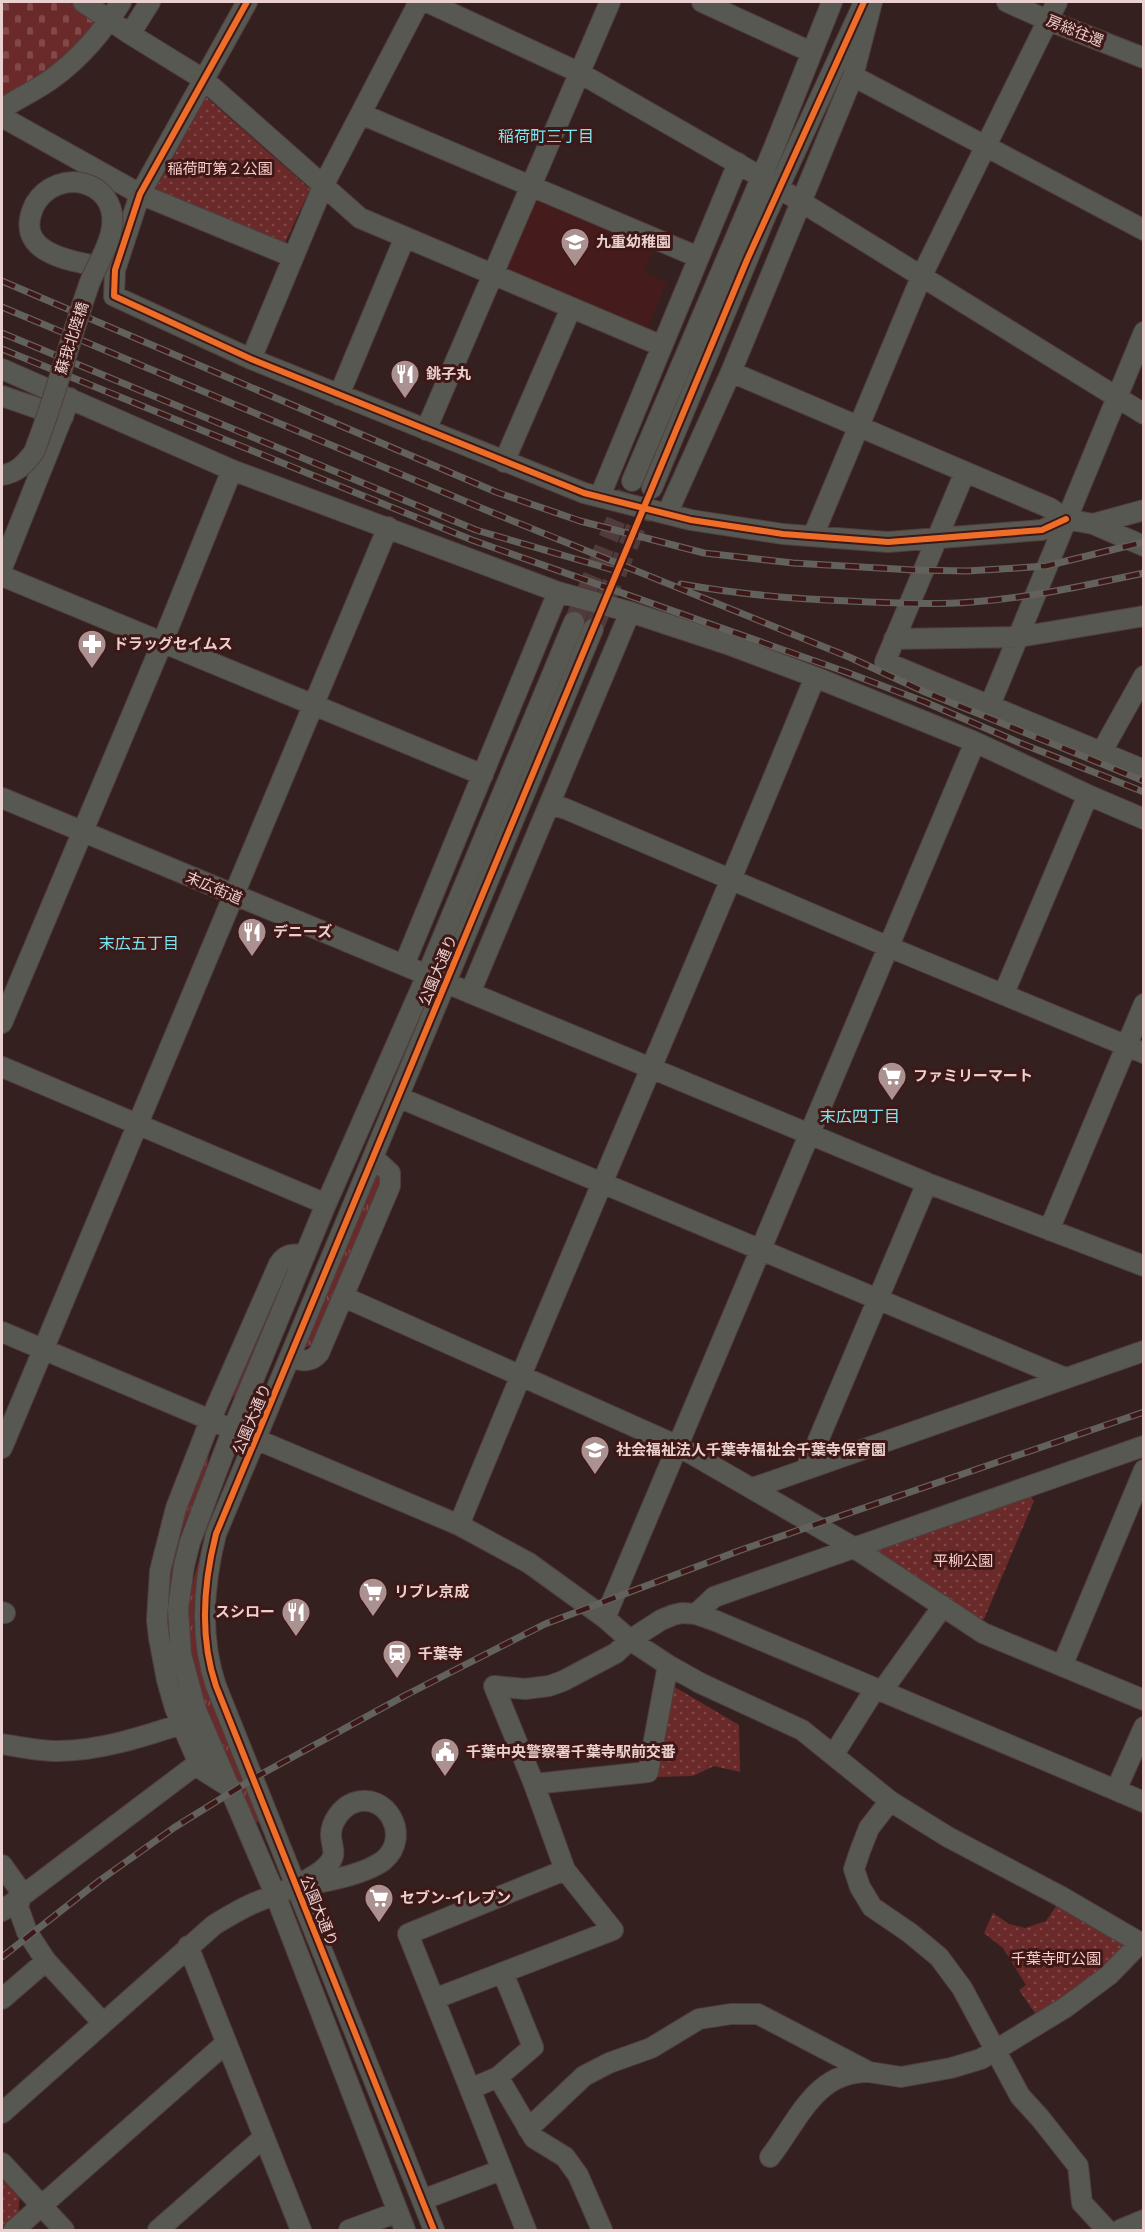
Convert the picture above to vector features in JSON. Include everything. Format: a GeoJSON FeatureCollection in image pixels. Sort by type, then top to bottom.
{"type":"FeatureCollection","features":[{"type":"Feature","properties":{"kind":"street"},"geometry":{"type":"LineString","coordinates":[[83,2],[203,79],[360,218],[662,346]]}},
{"type":"Feature","properties":{"kind":"street"},"geometry":{"type":"LineString","coordinates":[[2,109],[53,78],[90,43],[110,20],[121,2]]}},
{"type":"Feature","properties":{"kind":"street"},"geometry":{"type":"LineString","coordinates":[[130,34],[150,2]]}},
{"type":"Feature","properties":{"kind":"street"},"geometry":{"type":"LineString","coordinates":[[247,2],[140,194],[115,270],[114,296],[251,359],[504,462],[584,493],[691,520],[783,534],[888,542],[1042,530],[1066,519]]}},
{"type":"Feature","properties":{"kind":"street"},"geometry":{"type":"LineString","coordinates":[[251,359],[323,186],[372,88],[419,2]]}},
{"type":"Feature","properties":{"kind":"street"},"geometry":{"type":"LineString","coordinates":[[427,2],[578,72],[738,163],[1143,414]]}},
{"type":"Feature","properties":{"kind":"street"},"geometry":{"type":"LineString","coordinates":[[426,430],[610,2]]}},
{"type":"Feature","properties":{"kind":"street"},"geometry":{"type":"LineString","coordinates":[[702,2],[812,52]]}},
{"type":"Feature","properties":{"kind":"street"},"geometry":{"type":"LineString","coordinates":[[632,482],[832,2]]}},
{"type":"Feature","properties":{"kind":"street"},"geometry":{"type":"LineString","coordinates":[[652,488],[779,188],[864,2]]}},
{"type":"Feature","properties":{"kind":"street"},"geometry":{"type":"LineString","coordinates":[[667,514],[731,372],[853,76],[872,2]]}},
{"type":"Feature","properties":{"kind":"street","name":"房総往還"},"geometry":{"type":"LineString","coordinates":[[1007,2],[1143,58]]}},
{"type":"Feature","properties":{"kind":"street"},"geometry":{"type":"LineString","coordinates":[[813,536],[922,275],[1057,2]]}},
{"type":"Feature","properties":{"kind":"street"},"geometry":{"type":"LineString","coordinates":[[853,76],[1143,230]]}},
{"type":"Feature","properties":{"kind":"street"},"geometry":{"type":"LineString","coordinates":[[361,114],[698,257]]}},
{"type":"Feature","properties":{"kind":"street"},"geometry":{"type":"LineString","coordinates":[[2,117],[140,194],[293,257]]}},
{"type":"Feature","properties":{"kind":"street"},"geometry":{"type":"LineString","coordinates":[[600,496],[738,163]]}},
{"type":"Feature","properties":{"kind":"street","name":"蘇我北陸橋"},"geometry":{"type":"LineString","coordinates":[[2,475],[19,468],[34,452],[91,280],[96,269],[101,258],[106,248],[112,226],[111,212],[106,199],[91,185],[70,182],[61,183],[46,190],[39,197],[31,213],[30,229],[37,244],[48,254],[56,257],[96,266],[105,268],[115,270]]}},
{"type":"Feature","properties":{"kind":"street"},"geometry":{"type":"LineString","coordinates":[[339,395],[405,237]]}},
{"type":"Feature","properties":{"kind":"street"},"geometry":{"type":"LineString","coordinates":[[504,462],[571,308]]}},
{"type":"Feature","properties":{"kind":"street"},"geometry":{"type":"LineString","coordinates":[[990,705],[1143,332]]}},
{"type":"Feature","properties":{"kind":"street"},"geometry":{"type":"LineString","coordinates":[[2,369],[232,470],[558,592],[630,612],[727,644],[814,677],[975,741],[1143,819]]}},
{"type":"Feature","properties":{"kind":"street"},"geometry":{"type":"LineString","coordinates":[[731,372],[1050,508],[1066,519],[1093,524],[1143,546]]}},
{"type":"Feature","properties":{"kind":"street"},"geometry":{"type":"LineString","coordinates":[[2,396],[63,417]]}},
{"type":"Feature","properties":{"kind":"street"},"geometry":{"type":"LineString","coordinates":[[2,568],[70,398]]}},
{"type":"Feature","properties":{"kind":"street"},"geometry":{"type":"LineString","coordinates":[[2,1023],[163,641],[232,470]]}},
{"type":"Feature","properties":{"kind":"street"},"geometry":{"type":"LineString","coordinates":[[965,472],[885,662],[1143,770]]}},
{"type":"Feature","properties":{"kind":"street"},"geometry":{"type":"LineString","coordinates":[[1093,524],[1143,510]]}},
{"type":"Feature","properties":{"kind":"street"},"geometry":{"type":"LineString","coordinates":[[2,1448],[388,527]]}},
{"type":"Feature","properties":{"kind":"street"},"geometry":{"type":"LineString","coordinates":[[2,576],[483,775]]}},
{"type":"Feature","properties":{"kind":"street"},"geometry":{"type":"LineString","coordinates":[[404,965],[558,592]]}},
{"type":"Feature","properties":{"kind":"street"},"geometry":{"type":"LineString","coordinates":[[470,993],[630,612]]}},
{"type":"Feature","properties":{"kind":"street"},"geometry":{"type":"LineString","coordinates":[[894,639],[1019,637],[1143,616]]}},
{"type":"Feature","properties":{"kind":"street","name":"公園大通り"},"geometry":{"type":"LineString","coordinates":[[434,2230],[225,1711],[210,1669],[204,1641],[204,1613],[211,1554],[216,1534],[398,1098],[436,979],[574,622]]}},
{"type":"Feature","properties":{"kind":"street","name":"公園大通り"},"geometry":{"type":"LineString","coordinates":[[405,2230],[275,1894],[189,1687],[181,1654],[178,1610],[190,1542],[232,1431],[326,1204],[436,979],[593,629]]}},
{"type":"Feature","properties":{"kind":"street"},"geometry":{"type":"LineString","coordinates":[[1102,751],[1143,676]]}},
{"type":"Feature","properties":{"kind":"street"},"geometry":{"type":"LineString","coordinates":[[459,1525],[520,1375],[731,880],[814,677]]}},
{"type":"Feature","properties":{"kind":"street"},"geometry":{"type":"LineString","coordinates":[[605,1618],[975,741]]}},
{"type":"Feature","properties":{"kind":"street"},"geometry":{"type":"LineString","coordinates":[[1004,993],[1088,795]]}},
{"type":"Feature","properties":{"kind":"street","name":"末広街道"},"geometry":{"type":"LineString","coordinates":[[2,798],[927,1183],[1143,1266]]}},
{"type":"Feature","properties":{"kind":"street"},"geometry":{"type":"LineString","coordinates":[[550,804],[1135,1049]]}},
{"type":"Feature","properties":{"kind":"street"},"geometry":{"type":"LineString","coordinates":[[1049,1230],[1135,1049],[1143,1004]]}},
{"type":"Feature","properties":{"kind":"street"},"geometry":{"type":"LineString","coordinates":[[2,1067],[326,1204]]}},
{"type":"Feature","properties":{"kind":"street"},"geometry":{"type":"LineString","coordinates":[[398,1098],[1065,1378]]}},
{"type":"Feature","properties":{"kind":"street"},"geometry":{"type":"LineString","coordinates":[[291,1358],[306,1361],[316,1356],[344,1297],[390,1186],[390,1173],[374,1157]]}},
{"type":"Feature","properties":{"kind":"street"},"geometry":{"type":"LineString","coordinates":[[806,1469],[927,1183]]}},
{"type":"Feature","properties":{"kind":"street"},"geometry":{"type":"LineString","coordinates":[[231,1788],[205,1772],[197,1764],[166,1680],[158,1620],[160,1571],[176,1508],[210,1421],[279,1264],[286,1255],[305,1255]]}},
{"type":"Feature","properties":{"kind":"street"},"geometry":{"type":"LineString","coordinates":[[344,1297],[678,1446],[853,1547],[983,1633],[1143,1700]]}},
{"type":"Feature","properties":{"kind":"street"},"geometry":{"type":"LineString","coordinates":[[2,1332],[255,1441],[459,1525],[529,1563],[605,1618],[630,1640],[668,1665],[724,1695],[802,1730],[890,1801],[948,1837],[1059,1896],[1142,1944],[1108,1975],[1066,2007],[981,2058],[951,2068],[901,2077],[853,2072],[834,2078],[819,2089],[770,2157]]}},
{"type":"Feature","properties":{"kind":"street"},"geometry":{"type":"LineString","coordinates":[[753,1488],[1143,1351]]}},
{"type":"Feature","properties":{"kind":"street"},"geometry":{"type":"LineString","coordinates":[[696,1614],[714,1597],[1143,1446]]}},
{"type":"Feature","properties":{"kind":"street"},"geometry":{"type":"LineString","coordinates":[[1062,1666],[1143,1470]]}},
{"type":"Feature","properties":{"kind":"street"},"geometry":{"type":"LineString","coordinates":[[834,1754],[943,1606]]}},
{"type":"Feature","properties":{"kind":"street"},"geometry":{"type":"LineString","coordinates":[[434,1999],[613,1930],[565,1870],[534,1784],[494,1686],[525,1689],[549,1686],[610,1657],[630,1640],[661,1620],[682,1613],[696,1614],[1143,1802]]}},
{"type":"Feature","properties":{"kind":"street"},"geometry":{"type":"LineString","coordinates":[[534,1784],[648,1772],[668,1665]]}},
{"type":"Feature","properties":{"kind":"street"},"geometry":{"type":"LineString","coordinates":[[2,1743],[30,1749],[58,1751],[91,1748],[148,1735],[182,1724]]}},
{"type":"Feature","properties":{"kind":"street"},"geometry":{"type":"LineString","coordinates":[[1116,1790],[1143,1727]]}},
{"type":"Feature","properties":{"kind":"street"},"geometry":{"type":"LineString","coordinates":[[2,1911],[22,1893],[197,1764]]}},
{"type":"Feature","properties":{"kind":"street"},"geometry":{"type":"LineString","coordinates":[[2,2113],[188,1946],[224,1919],[296,1886],[324,1882],[371,1867],[384,1859],[396,1840],[397,1828],[393,1819],[386,1810],[366,1801],[355,1803],[344,1809],[332,1826],[331,1836],[334,1850],[329,1863],[296,1886]]}},
{"type":"Feature","properties":{"kind":"street"},"geometry":{"type":"LineString","coordinates":[[890,1801],[869,1828],[860,1851],[854,1869],[860,1887],[872,1907],[910,1933],[939,1957],[962,1988],[1020,2096],[1078,2166],[1082,2203],[1107,2230]]}},
{"type":"Feature","properties":{"kind":"street"},"geometry":{"type":"LineString","coordinates":[[2,1865],[22,1893]]}},
{"type":"Feature","properties":{"kind":"street"},"geometry":{"type":"LineString","coordinates":[[526,2230],[408,1934],[565,1870]]}},
{"type":"Feature","properties":{"kind":"street"},"geometry":{"type":"LineString","coordinates":[[22,1893],[18,1907],[27,1932],[46,1962],[103,2023]]}},
{"type":"Feature","properties":{"kind":"street"},"geometry":{"type":"LineString","coordinates":[[188,1946],[301,2230]]}},
{"type":"Feature","properties":{"kind":"street"},"geometry":{"type":"LineString","coordinates":[[2,1999],[46,1962]]}},
{"type":"Feature","properties":{"kind":"street"},"geometry":{"type":"LineString","coordinates":[[470,2089],[498,2077],[533,2047],[503,1972]]}},
{"type":"Feature","properties":{"kind":"street"},"geometry":{"type":"LineString","coordinates":[[528,2129],[584,2076],[609,2063],[651,2048],[699,2019],[731,2014],[758,2014],[869,2072]]}},
{"type":"Feature","properties":{"kind":"street"},"geometry":{"type":"LineString","coordinates":[[14,2230],[226,2043]]}},
{"type":"Feature","properties":{"kind":"street"},"geometry":{"type":"LineString","coordinates":[[498,2077],[534,2138],[565,2157],[578,2175],[602,2230]]}},
{"type":"Feature","properties":{"kind":"street"},"geometry":{"type":"LineString","coordinates":[[158,2230],[264,2137]]}},
{"type":"Feature","properties":{"kind":"street"},"geometry":{"type":"LineString","coordinates":[[2,2163],[64,2230]]}},
{"type":"Feature","properties":{"kind":"street"},"geometry":{"type":"LineString","coordinates":[[422,2200],[501,2170]]}},
{"type":"Feature","properties":{"kind":"street"},"geometry":{"type":"LineString","coordinates":[[349,2230],[398,2212]]}},
{"type":"Feature","properties":{"kind":"street"},"geometry":{"type":"LineString","coordinates":[[1120,2230],[1143,2220]]}},
{"type":"Feature","properties":{"kind":"shaded area","name":"九重幼稚園"},"geometry":{"type":"Polygon","coordinates":[[[540,198],[654,247],[644,272],[667,282],[645,333],[507,274],[503,264],[529,204],[540,198]]]}},
{"type":"Feature","properties":{"kind":"green space"},"geometry":{"type":"Polygon","coordinates":[[[2,2],[69,2],[93,18],[93,31],[77,48],[2,107],[2,2]]]}},
{"type":"Feature","properties":{"kind":"green space","name":"稲荷町第２公園"},"geometry":{"type":"Polygon","coordinates":[[[206,97],[310,189],[284,245],[155,190],[206,97]]]}},
{"type":"Feature","properties":{"kind":"green space"},"geometry":{"type":"Polygon","coordinates":[[[377,1172],[383,1183],[315,1344],[304,1348],[377,1172]]]}},
{"type":"Feature","properties":{"kind":"green space"},"geometry":{"type":"Polygon","coordinates":[[[295,1260],[240,1390],[228,1402],[286,1262],[295,1260]]]}},
{"type":"Feature","properties":{"kind":"green space"},"geometry":{"type":"Polygon","coordinates":[[[208,1446],[209,1457],[206,1470],[178,1542],[169,1592],[174,1640],[191,1718],[187,1717],[165,1641],[171,1543],[208,1446]]]}},
{"type":"Feature","properties":{"kind":"green space"},"geometry":{"type":"Polygon","coordinates":[[[228,1480],[200,1564],[195,1599],[195,1632],[199,1660],[208,1688],[259,1817],[259,1821],[254,1824],[205,1707],[190,1656],[187,1603],[210,1520],[228,1480]]]}},
{"type":"Feature","properties":{"kind":"green space","name":"平柳公園"},"geometry":{"type":"Polygon","coordinates":[[[1028,1493],[1034,1501],[984,1619],[975,1620],[878,1555],[878,1545],[1028,1493]]]}},
{"type":"Feature","properties":{"kind":"green space"},"geometry":{"type":"Polygon","coordinates":[[[673,1686],[739,1725],[740,1772],[714,1766],[693,1776],[654,1777],[673,1686]]]}},
{"type":"Feature","properties":{"kind":"green space","name":"千葉寺町公園"},"geometry":{"type":"Polygon","coordinates":[[[1057,1905],[1130,1947],[1106,1972],[1037,2016],[1019,1990],[1026,1985],[1003,1948],[984,1933],[993,1913],[1009,1924],[1025,1928],[1046,1921],[1057,1905]]]}},
{"type":"Feature","properties":{"kind":"green space"},"geometry":{"type":"Polygon","coordinates":[[[2,2172],[20,2192],[18,2217],[3,2230],[2,2172]]]}},
{"type":"Feature","properties":{"kind":"tunnel"},"geometry":{"type":"LineString","coordinates":[[574,622],[632,481]]}},
{"type":"Feature","properties":{"kind":"tunnel"},"geometry":{"type":"LineString","coordinates":[[593,629],[650,494]]}},
{"type":"Feature","properties":{"kind":"railway"},"geometry":{"type":"LineString","coordinates":[[2,281],[496,492],[580,521],[704,553],[793,563],[967,571],[1046,566],[1144,542]]}},
{"type":"Feature","properties":{"kind":"railway"},"geometry":{"type":"LineString","coordinates":[[2,307],[486,510],[849,657],[925,692],[1144,781]]}},
{"type":"Feature","properties":{"kind":"railway"},"geometry":{"type":"LineString","coordinates":[[2,333],[476,530],[617,571]]}},
{"type":"Feature","properties":{"kind":"railway"},"geometry":{"type":"LineString","coordinates":[[2,349],[472,540],[846,672],[1144,792]]}},
{"type":"Feature","properties":{"kind":"railway"},"geometry":{"type":"LineString","coordinates":[[681,584],[786,597],[941,603],[1015,597],[1144,573]]}},
{"type":"Feature","properties":{"kind":"railway"},"geometry":{"type":"LineString","coordinates":[[2,1957],[99,1881],[175,1827],[256,1777],[406,1695],[545,1624],[741,1550],[1144,1412]]}},
{"type":"Feature","properties":{"kind":"cycle path"},"geometry":{"type":"LineString","coordinates":[[247,2],[140,194],[115,270],[114,296],[251,359],[584,493],[691,520],[783,534],[888,542],[1042,530],[1066,519]]}},
{"type":"Feature","properties":{"kind":"cycle path"},"geometry":{"type":"LineString","coordinates":[[434,2230],[216,1686],[205,1629],[208,1572],[216,1534],[747,260],[864,2]]}},
{"type":"Feature","properties":{"kind":"place","name":"九重幼稚園"},"geometry":{"type":"Point","coordinates":[575,268]}},
{"type":"Feature","properties":{"kind":"place","name":"銚子丸"},"geometry":{"type":"Point","coordinates":[405,400]}},
{"type":"Feature","properties":{"kind":"place","name":"ドラッグセイムス"},"geometry":{"type":"Point","coordinates":[92,670]}},
{"type":"Feature","properties":{"kind":"place","name":"デニーズ"},"geometry":{"type":"Point","coordinates":[252,958]}},
{"type":"Feature","properties":{"kind":"place","name":"ファミリーマート"},"geometry":{"type":"Point","coordinates":[892,1102]}},
{"type":"Feature","properties":{"kind":"place","name":"社会福祉法人千葉寺福祉会千葉寺保育園"},"geometry":{"type":"Point","coordinates":[595,1476]}},
{"type":"Feature","properties":{"kind":"place","name":"リブレ京成"},"geometry":{"type":"Point","coordinates":[373,1618]}},
{"type":"Feature","properties":{"kind":"place","name":"スシロー"},"geometry":{"type":"Point","coordinates":[296,1638]}},
{"type":"Feature","properties":{"kind":"place","name":"千葉寺"},"geometry":{"type":"Point","coordinates":[397,1680]}},
{"type":"Feature","properties":{"kind":"place","name":"千葉中央警察署千葉寺駅前交番"},"geometry":{"type":"Point","coordinates":[445,1778]}},
{"type":"Feature","properties":{"kind":"place","name":"セブン-イレブン"},"geometry":{"type":"Point","coordinates":[379,1924]}},
{"type":"Feature","properties":{"kind":"district","name":"稲荷町三丁目"},"geometry":{"type":"Point","coordinates":[546,136]}},
{"type":"Feature","properties":{"kind":"district","name":"末広五丁目"},"geometry":{"type":"Point","coordinates":[139,943]}},
{"type":"Feature","properties":{"kind":"district","name":"末広四丁目"},"geometry":{"type":"Point","coordinates":[860,1116]}}]}
